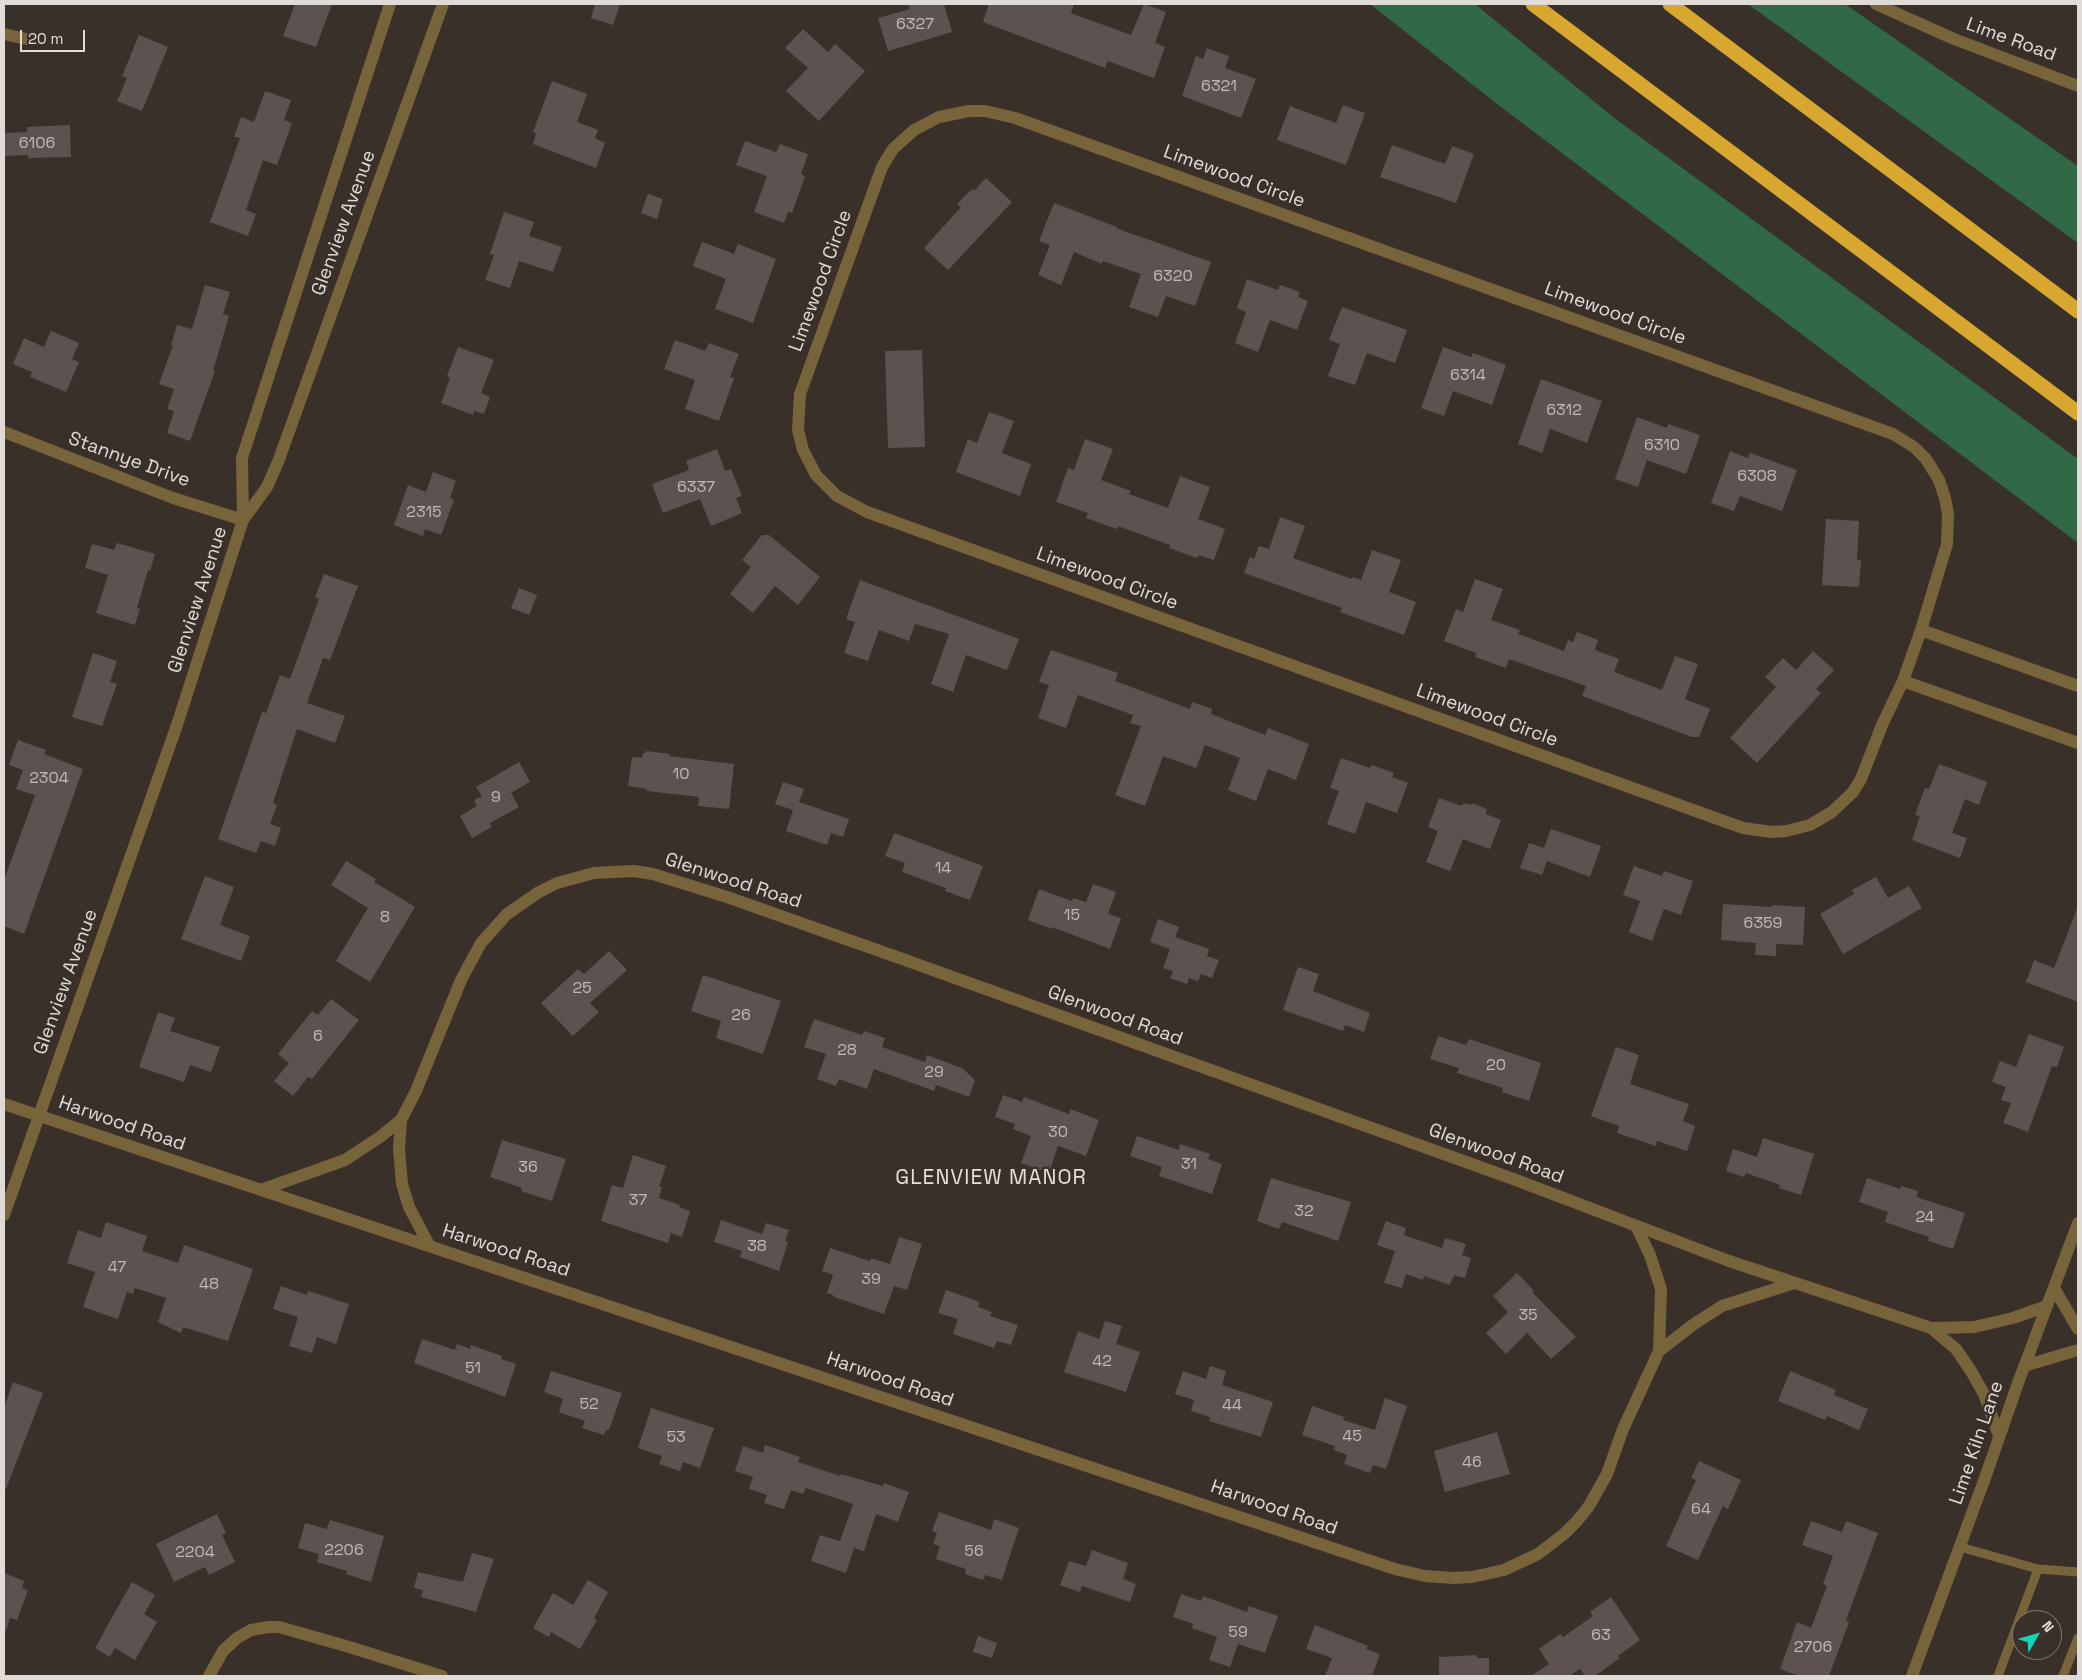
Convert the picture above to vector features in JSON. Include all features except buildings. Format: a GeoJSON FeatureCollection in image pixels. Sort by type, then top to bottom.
{"type":"FeatureCollection","features":[{"type":"Feature","properties":{"kind":"highway"},"geometry":{"type":"LineString","coordinates":[[1533,4],[2078,413]]}},
{"type":"Feature","properties":{"kind":"highway"},"geometry":{"type":"LineString","coordinates":[[1670,4],[2078,311]]}},
{"type":"Feature","properties":{"kind":"street"},"geometry":{"type":"LineString","coordinates":[[243,520],[242,458],[390,4]]}},
{"type":"Feature","properties":{"kind":"street","name":"Glenview Avenue"},"geometry":{"type":"LineString","coordinates":[[4,1214],[178,725],[243,520],[267,487],[278,462],[443,4]]}},
{"type":"Feature","properties":{"kind":"street","name":"Lime Road"},"geometry":{"type":"LineString","coordinates":[[1876,4],[1954,39],[2078,86]]}},
{"type":"Feature","properties":{"kind":"street"},"geometry":{"type":"LineString","coordinates":[[4,34],[26,39]]}},
{"type":"Feature","properties":{"kind":"street","name":"Limewood Circle"},"geometry":{"type":"LineString","coordinates":[[969,111],[1000,114],[1893,434],[1914,447],[1926,459],[1939,480],[1948,514],[1947,544],[1921,630],[1903,681],[1882,725],[1861,779],[1843,803],[1810,825],[1802,827],[1772,832],[1743,828],[850,504],[826,486],[808,463],[798,430],[800,394],[882,167],[894,149],[914,130],[939,117],[969,111]]}},
{"type":"Feature","properties":{"kind":"street","name":"Stannye Drive"},"geometry":{"type":"LineString","coordinates":[[4,432],[173,498],[243,520]]}},
{"type":"Feature","properties":{"kind":"street"},"geometry":{"type":"LineString","coordinates":[[1921,630],[2078,686]]}},
{"type":"Feature","properties":{"kind":"street"},"geometry":{"type":"LineString","coordinates":[[1903,681],[2078,743]]}},
{"type":"Feature","properties":{"kind":"street","name":"Glenwood Road"},"geometry":{"type":"LineString","coordinates":[[429,1245],[409,1207],[402,1184],[398,1149],[401,1120],[416,1092],[461,980],[481,943],[493,928],[522,902],[556,883],[594,873],[634,871],[653,874],[727,897],[1516,1180],[1794,1283],[1931,1328],[1974,1327],[2013,1318],[2047,1306]]}},
{"type":"Feature","properties":{"kind":"street","name":"Harwood Road"},"geometry":{"type":"LineString","coordinates":[[4,1104],[1395,1569],[1434,1577],[1472,1577],[1504,1570],[1521,1563],[1538,1554],[1564,1534],[1578,1521],[1589,1506],[1607,1474],[1623,1430],[1659,1351],[1661,1289],[1650,1255],[1636,1226]]}},
{"type":"Feature","properties":{"kind":"street","name":"Glenwood Road"},"geometry":{"type":"LineString","coordinates":[[261,1190],[345,1160],[380,1137],[401,1120]]}},
{"type":"Feature","properties":{"kind":"street","name":"Lime Kiln Lane"},"geometry":{"type":"LineString","coordinates":[[1912,1676],[2024,1366],[2078,1223]]}},
{"type":"Feature","properties":{"kind":"street","name":"Harwood Road"},"geometry":{"type":"LineString","coordinates":[[1659,1351],[1694,1324],[1722,1306],[1794,1283]]}},
{"type":"Feature","properties":{"kind":"street"},"geometry":{"type":"LineString","coordinates":[[2054,1288],[2078,1328]]}},
{"type":"Feature","properties":{"kind":"street","name":"Glenwood Road"},"geometry":{"type":"LineString","coordinates":[[1931,1328],[1956,1349],[1968,1366],[1984,1394],[1999,1436]]}},
{"type":"Feature","properties":{"kind":"street"},"geometry":{"type":"LineString","coordinates":[[2024,1366],[2078,1350]]}},
{"type":"Feature","properties":{"kind":"street"},"geometry":{"type":"LineString","coordinates":[[209,1676],[219,1656],[237,1638],[251,1630],[269,1627],[279,1627],[337,1643],[442,1676]]}},
{"type":"Feature","properties":{"kind":"lane"},"geometry":{"type":"LineString","coordinates":[[1960,1547],[2038,1569],[2078,1572]]}},
{"type":"Feature","properties":{"kind":"lane"},"geometry":{"type":"LineString","coordinates":[[1998,1676],[2038,1569]]}},
{"type":"Feature","properties":{"kind":"lane"},"geometry":{"type":"LineString","coordinates":[[2063,1676],[2078,1638]]}},
{"type":"Feature","properties":{"kind":"green space"},"geometry":{"type":"Polygon","coordinates":[[[1370,4],[1475,4],[1613,117],[2078,459],[2078,543],[1501,107],[1370,4]]]}},
{"type":"Feature","properties":{"kind":"green space"},"geometry":{"type":"Polygon","coordinates":[[[1748,4],[1845,4],[2078,166],[2078,243],[1748,4]]]}},
{"type":"Feature","properties":{"kind":"district","name":"GLENVIEW MANOR"},"geometry":{"type":"Point","coordinates":[991,1178]}}]}
